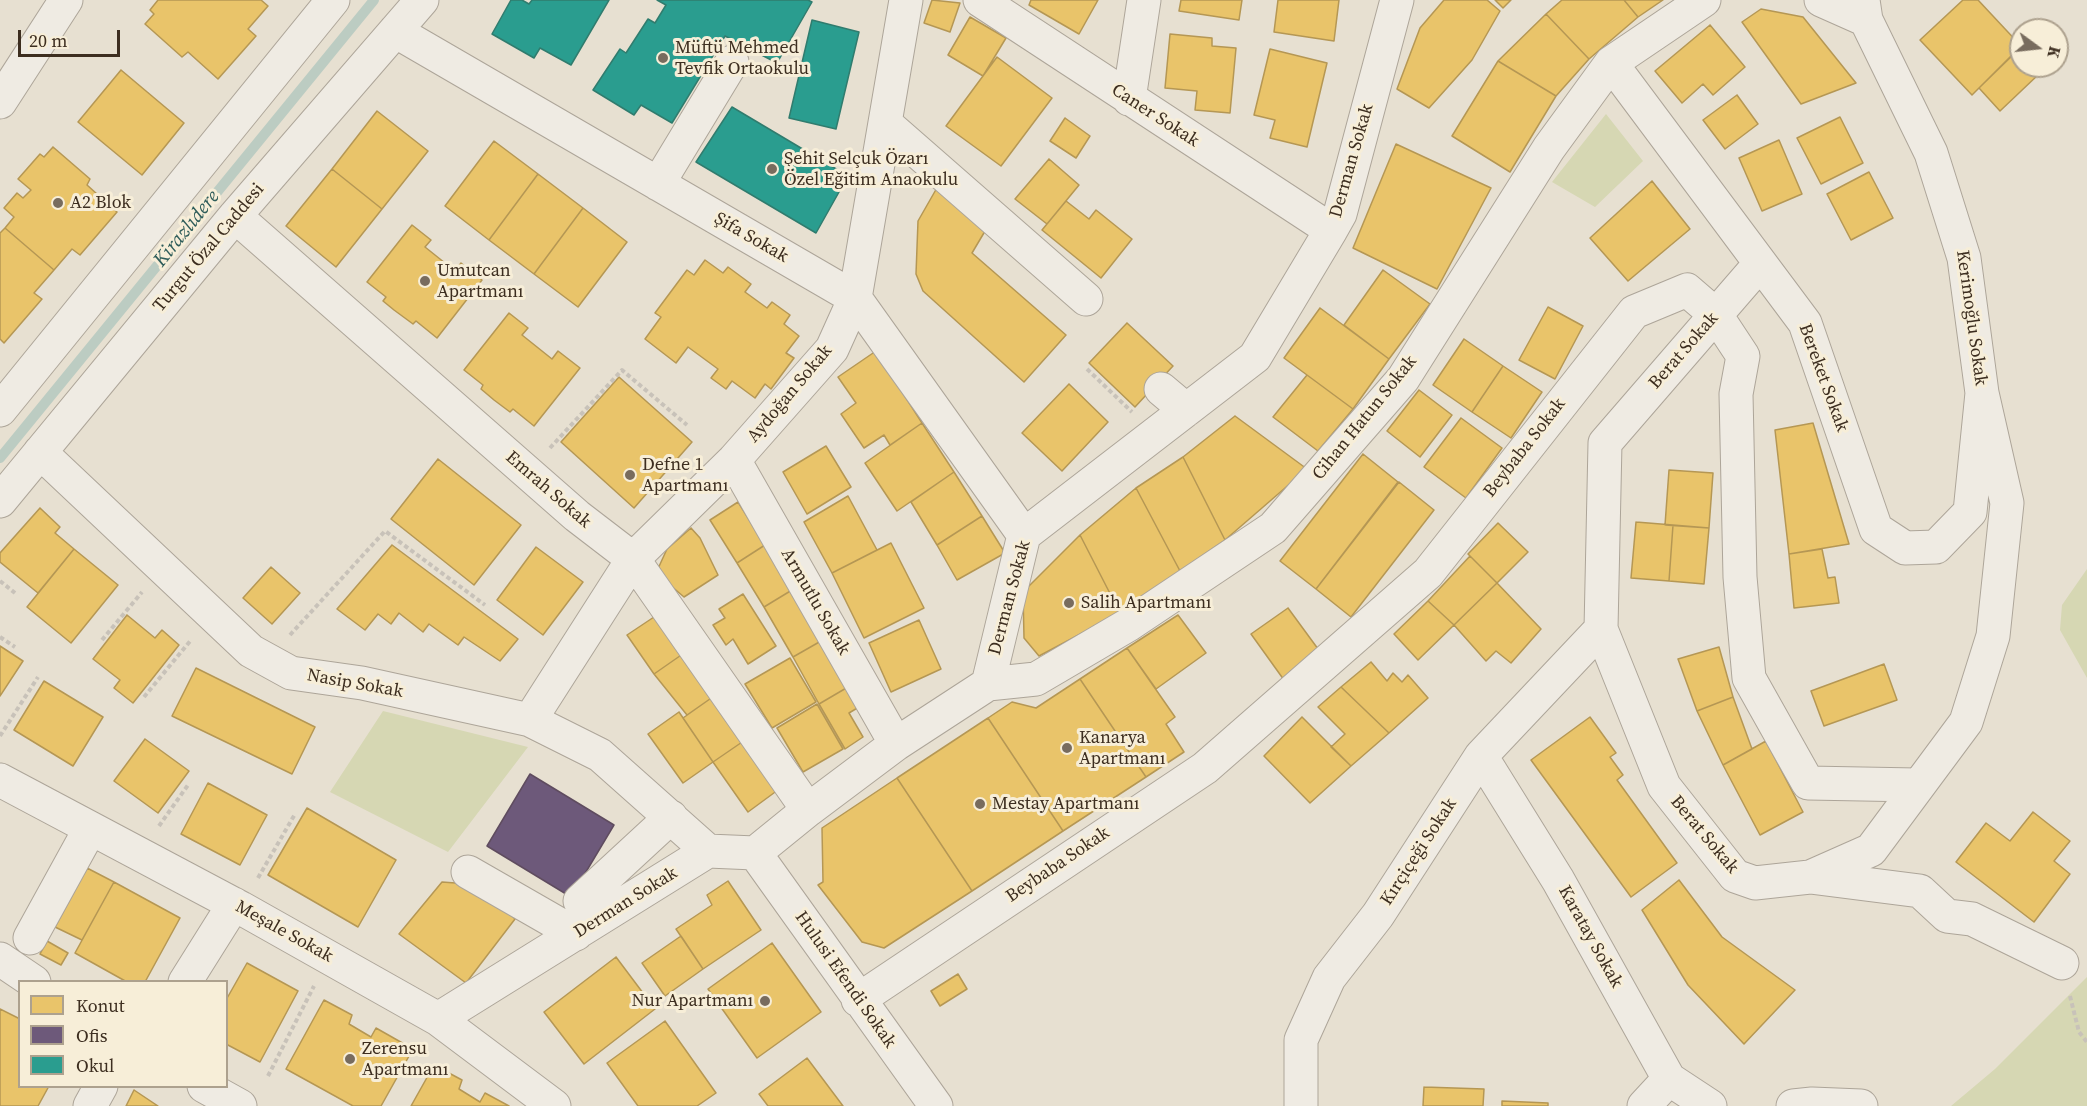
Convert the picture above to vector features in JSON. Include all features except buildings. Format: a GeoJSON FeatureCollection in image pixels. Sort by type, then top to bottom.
{"type":"FeatureCollection","features":[{"type":"Feature","properties":{"kind":"street"},"geometry":{"type":"LineString","coordinates":[[0,102],[9,78],[66,0]]}},
{"type":"Feature","properties":{"kind":"street"},"geometry":{"type":"LineString","coordinates":[[0,410],[333,0]]}},
{"type":"Feature","properties":{"kind":"street","name":"Turgut Özal Caddesi"},"geometry":{"type":"LineString","coordinates":[[0,501],[235,216],[422,0]]}},
{"type":"Feature","properties":{"kind":"street","name":"Aydoğan Sokak"},"geometry":{"type":"LineString","coordinates":[[530,720],[633,559],[734,460],[832,349],[855,298],[906,0]]}},
{"type":"Feature","properties":{"kind":"street","name":"Caner Sokak"},"geometry":{"type":"LineString","coordinates":[[980,0],[1331,230]]}},
{"type":"Feature","properties":{"kind":"street"},"geometry":{"type":"LineString","coordinates":[[1129,99],[1144,0]]}},
{"type":"Feature","properties":{"kind":"street","name":"Cihan Hatun Sokak"},"geometry":{"type":"LineString","coordinates":[[988,684],[1036,679],[1128,626],[1273,528],[1402,379],[1550,148],[1611,63],[1704,0]]}},
{"type":"Feature","properties":{"kind":"street"},"geometry":{"type":"LineString","coordinates":[[1821,0],[1865,10]]}},
{"type":"Feature","properties":{"kind":"street","name":"Derman Sokak"},"geometry":{"type":"LineString","coordinates":[[988,684],[1024,535],[1255,357],[1340,214],[1400,5]]}},
{"type":"Feature","properties":{"kind":"street","name":"Kerimoğlu Sokak"},"geometry":{"type":"LineString","coordinates":[[1865,10],[1931,153],[1965,258],[1982,393],[1970,512]]}},
{"type":"Feature","properties":{"kind":"street","name":"Şifa Sokak"},"geometry":{"type":"LineString","coordinates":[[395,31],[855,298],[1024,535]]}},
{"type":"Feature","properties":{"kind":"street"},"geometry":{"type":"LineString","coordinates":[[658,184],[732,62]]}},
{"type":"Feature","properties":{"kind":"street","name":"Bereket Sokak"},"geometry":{"type":"LineString","coordinates":[[1611,63],[1759,265],[1805,323],[1875,530],[1905,548],[1935,547],[1970,512]]}},
{"type":"Feature","properties":{"kind":"street"},"geometry":{"type":"LineString","coordinates":[[886,124],[1086,299]]}},
{"type":"Feature","properties":{"kind":"street","name":"Emrah Sokak"},"geometry":{"type":"LineString","coordinates":[[235,216],[577,516],[633,559],[808,810]]}},
{"type":"Feature","properties":{"kind":"street","name":"Berat Sokak"},"geometry":{"type":"LineString","coordinates":[[1759,265],[1605,443],[1601,629],[1664,786],[1735,876],[1755,883],[1810,878],[1871,850],[1917,785],[1966,722],[1993,636],[2007,503],[1982,393]]}},
{"type":"Feature","properties":{"kind":"street","name":"Beybaba Sokak"},"geometry":{"type":"LineString","coordinates":[[858,1000],[1205,768],[1428,573],[1634,312],[1687,290],[1716,315],[1743,356],[1736,394],[1740,577],[1749,678],[1808,783],[1917,785]]}},
{"type":"Feature","properties":{"kind":"street"},"geometry":{"type":"LineString","coordinates":[[1161,389],[1186,410]]}},
{"type":"Feature","properties":{"kind":"street","name":"Nasip Sokak"},"geometry":{"type":"LineString","coordinates":[[40,452],[251,651],[291,673],[362,683],[530,720],[600,755],[708,851]]}},
{"type":"Feature","properties":{"kind":"street","name":"Armutlu Sokak"},"geometry":{"type":"LineString","coordinates":[[734,460],[897,744]]}},
{"type":"Feature","properties":{"kind":"street","name":"Kırçiçeği Sokak"},"geometry":{"type":"LineString","coordinates":[[1301,1106],[1301,1040],[1329,978],[1378,915],[1481,756],[1601,629]]}},
{"type":"Feature","properties":{"kind":"street"},"geometry":{"type":"LineString","coordinates":[[708,851],[755,854],[808,810],[897,744],[988,684]]}},
{"type":"Feature","properties":{"kind":"street","name":"Karatay Sokak"},"geometry":{"type":"LineString","coordinates":[[1481,756],[1558,880],[1669,1079],[1710,1106]]}},
{"type":"Feature","properties":{"kind":"street","name":"Meşale Sokak"},"geometry":{"type":"LineString","coordinates":[[0,780],[238,906],[438,1019],[554,1106]]}},
{"type":"Feature","properties":{"kind":"street"},"geometry":{"type":"LineString","coordinates":[[580,901],[671,817]]}},
{"type":"Feature","properties":{"kind":"street"},"geometry":{"type":"LineString","coordinates":[[30,938],[90,829]]}},
{"type":"Feature","properties":{"kind":"street","name":"Derman Sokak"},"geometry":{"type":"LineString","coordinates":[[438,1019],[708,851]]}},
{"type":"Feature","properties":{"kind":"street","name":"Hulusi Efendi Sokak"},"geometry":{"type":"LineString","coordinates":[[755,854],[936,1106]]}},
{"type":"Feature","properties":{"kind":"street"},"geometry":{"type":"LineString","coordinates":[[468,872],[576,934]]}},
{"type":"Feature","properties":{"kind":"street"},"geometry":{"type":"LineString","coordinates":[[1810,878],[1920,891],[1947,916],[1972,920],[2062,963]]}},
{"type":"Feature","properties":{"kind":"street"},"geometry":{"type":"LineString","coordinates":[[186,980],[238,906]]}},
{"type":"Feature","properties":{"kind":"street"},"geometry":{"type":"LineString","coordinates":[[0,959],[32,980]]}},
{"type":"Feature","properties":{"kind":"street"},"geometry":{"type":"LineString","coordinates":[[1644,1106],[1669,1079]]}},
{"type":"Feature","properties":{"kind":"street"},"geometry":{"type":"LineString","coordinates":[[90,1106],[100,1088]]}},
{"type":"Feature","properties":{"kind":"street"},"geometry":{"type":"LineString","coordinates":[[208,1088],[240,1106]]}},
{"type":"Feature","properties":{"kind":"street"},"geometry":{"type":"LineString","coordinates":[[1793,1106],[1812,1104],[1861,1106]]}},
{"type":"Feature","properties":{"kind":"path"},"geometry":{"type":"LineString","coordinates":[[1087,369],[1156,433]]}},
{"type":"Feature","properties":{"kind":"path"},"geometry":{"type":"LineString","coordinates":[[528,473],[622,370],[687,425]]}},
{"type":"Feature","properties":{"kind":"path"},"geometry":{"type":"LineString","coordinates":[[268,660],[385,531],[485,605]]}},
{"type":"Feature","properties":{"kind":"path"},"geometry":{"type":"LineString","coordinates":[[102,640],[164,567]]}},
{"type":"Feature","properties":{"kind":"path"},"geometry":{"type":"LineString","coordinates":[[0,581],[15,593]]}},
{"type":"Feature","properties":{"kind":"path"},"geometry":{"type":"LineString","coordinates":[[144,697],[212,613]]}},
{"type":"Feature","properties":{"kind":"path"},"geometry":{"type":"LineString","coordinates":[[0,637],[15,647]]}},
{"type":"Feature","properties":{"kind":"path"},"geometry":{"type":"LineString","coordinates":[[0,736],[38,677]]}},
{"type":"Feature","properties":{"kind":"path"},"geometry":{"type":"LineString","coordinates":[[138,854],[188,785]]}},
{"type":"Feature","properties":{"kind":"path"},"geometry":{"type":"LineString","coordinates":[[238,906],[295,814]]}},
{"type":"Feature","properties":{"kind":"path"},"geometry":{"type":"LineString","coordinates":[[268,1076],[329,957]]}},
{"type":"Feature","properties":{"kind":"path"},"geometry":{"type":"LineString","coordinates":[[2062,963],[2079,1032],[2087,1042]]}},
{"type":"Feature","properties":{"kind":"green space"},"geometry":{"type":"Polygon","coordinates":[[[1606,114],[1643,161],[1595,207],[1552,182],[1606,114]]]}},
{"type":"Feature","properties":{"kind":"green space"},"geometry":{"type":"Polygon","coordinates":[[[2087,569],[2087,678],[2060,630],[2062,605],[2087,569]]]}},
{"type":"Feature","properties":{"kind":"green space"},"geometry":{"type":"Polygon","coordinates":[[[383,711],[528,747],[448,852],[330,792],[383,711]]]}},
{"type":"Feature","properties":{"kind":"green space"},"geometry":{"type":"Polygon","coordinates":[[[2087,977],[2087,1106],[1951,1106],[1995,1069],[2087,977]]]}},
{"type":"Feature","properties":{"kind":"waterway","name":"Kirazlıdere"},"geometry":{"type":"LineString","coordinates":[[0,458],[374,0]]}},
{"type":"Feature","properties":{"kind":"place","name":"Müftü Mehmed Tevfik Ortaokulu"},"geometry":{"type":"Point","coordinates":[663,58]}},
{"type":"Feature","properties":{"kind":"place","name":"Şehit Selçuk Özarı Özel Eğitim Anaokulu"},"geometry":{"type":"Point","coordinates":[772,169]}},
{"type":"Feature","properties":{"kind":"place","name":"A2 Blok"},"geometry":{"type":"Point","coordinates":[58,203]}},
{"type":"Feature","properties":{"kind":"place","name":"Umutcan Apartmanı"},"geometry":{"type":"Point","coordinates":[425,281]}},
{"type":"Feature","properties":{"kind":"place","name":"Defne 1 Apartmanı"},"geometry":{"type":"Point","coordinates":[630,475]}},
{"type":"Feature","properties":{"kind":"place","name":"Salih Apartmanı"},"geometry":{"type":"Point","coordinates":[1069,603]}},
{"type":"Feature","properties":{"kind":"place","name":"Kanarya Apartmanı"},"geometry":{"type":"Point","coordinates":[1067,748]}},
{"type":"Feature","properties":{"kind":"place","name":"Mestay Apartmanı"},"geometry":{"type":"Point","coordinates":[980,804]}},
{"type":"Feature","properties":{"kind":"place","name":"Nur Apartmanı"},"geometry":{"type":"Point","coordinates":[765,1001]}},
{"type":"Feature","properties":{"kind":"place","name":"Zerensu Apartmanı"},"geometry":{"type":"Point","coordinates":[350,1059]}}]}
